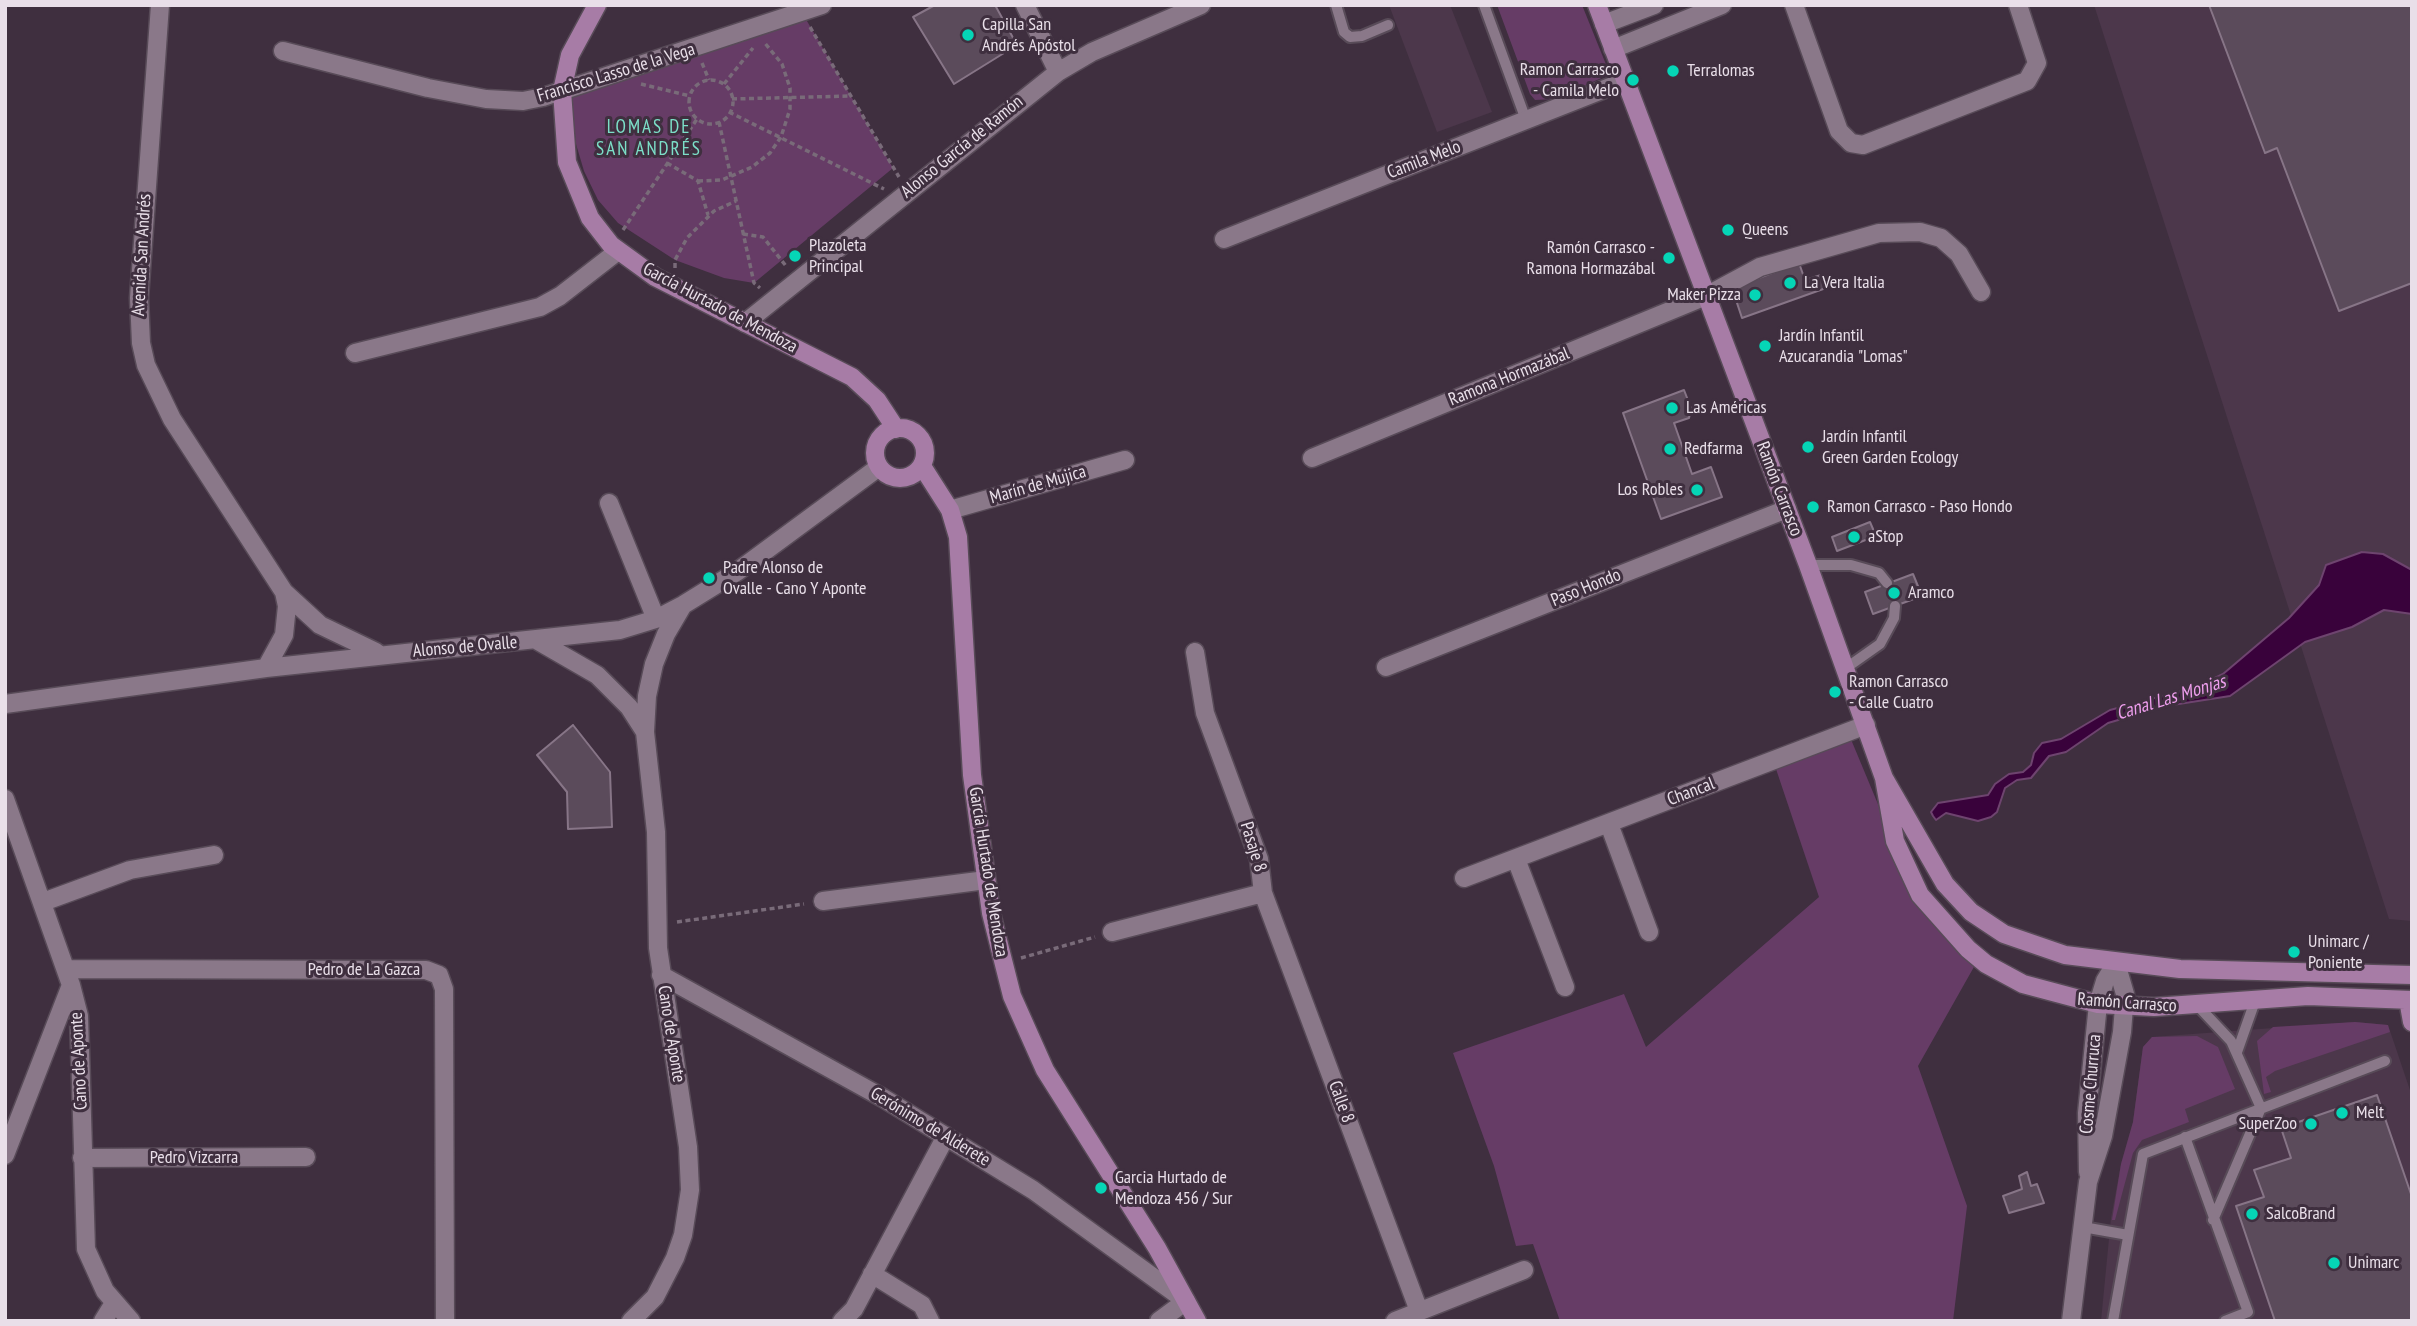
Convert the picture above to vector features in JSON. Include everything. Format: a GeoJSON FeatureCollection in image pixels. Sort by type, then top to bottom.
{"type":"FeatureCollection","features":[{"type":"Feature","properties":{"kind":"main road","name":"García Hurtado de Mendoza"},"geometry":{"type":"LineString","coordinates":[[597,5],[570,55],[562,91],[564,141],[573,182],[590,218],[618,251],[655,277],[852,377],[877,400],[896,429]]}},
{"type":"Feature","properties":{"kind":"main road","name":"Ramón Carrasco"},"geometry":{"type":"LineString","coordinates":[[1597,5],[1846,668],[1884,778],[1890,825],[1904,865],[1920,895],[1951,933],[2004,975],[2042,990],[2098,1004],[2199,1007],[2308,996],[2410,1000]]}},
{"type":"Feature","properties":{"kind":"main road"},"geometry":{"type":"LineString","coordinates":[[896,429],[910,430],[920,439],[925,452],[922,466],[904,478],[890,476],[879,467],[876,446],[884,435],[896,429]]}},
{"type":"Feature","properties":{"kind":"main road","name":"García Hurtado de Mendoza"},"geometry":{"type":"LineString","coordinates":[[922,466],[950,510],[958,537],[972,775],[986,880],[1003,964],[1020,1018],[1045,1070],[1157,1248],[1197,1321]]}},
{"type":"Feature","properties":{"kind":"main road","name":"Ramón Carrasco"},"geometry":{"type":"LineString","coordinates":[[1884,778],[1905,810],[1935,872],[1971,912],[2023,943],[2065,955],[2180,969],[2412,975]]}},
{"type":"Feature","properties":{"kind":"main road"},"geometry":{"type":"LineString","coordinates":[[2410,1000],[2412,1022]]}},
{"type":"Feature","properties":{"kind":"street","name":"Avenida San Andrés"},"geometry":{"type":"LineString","coordinates":[[160,5],[139,298],[141,343],[153,384],[167,411],[284,592],[320,625],[341,638],[381,654]]}},
{"type":"Feature","properties":{"kind":"street","name":"Francisco Lasso de la Vega"},"geometry":{"type":"LineString","coordinates":[[283,51],[388,80],[486,100],[523,100],[562,91],[821,5]]}},
{"type":"Feature","properties":{"kind":"street"},"geometry":{"type":"LineString","coordinates":[[1025,5],[1058,72]]}},
{"type":"Feature","properties":{"kind":"street","name":"Alonso García de Ramón"},"geometry":{"type":"LineString","coordinates":[[745,323],[1058,72],[1092,52],[1201,5]]}},
{"type":"Feature","properties":{"kind":"street"},"geometry":{"type":"LineString","coordinates":[[1604,24],[1654,5]]}},
{"type":"Feature","properties":{"kind":"street"},"geometry":{"type":"LineString","coordinates":[[1613,49],[1722,5]]}},
{"type":"Feature","properties":{"kind":"street"},"geometry":{"type":"LineString","coordinates":[[1794,5],[1839,131],[1846,140],[1857,145],[1870,143],[2027,81],[2037,63],[2018,5]]}},
{"type":"Feature","properties":{"kind":"street","name":"Camila Melo"},"geometry":{"type":"LineString","coordinates":[[1224,239],[1625,81]]}},
{"type":"Feature","properties":{"kind":"street","name":"Ramona Hormazábal"},"geometry":{"type":"LineString","coordinates":[[1312,458],[1706,296],[1760,267],[1879,233],[1920,232],[1941,238],[1959,254],[1981,292]]}},
{"type":"Feature","properties":{"kind":"street"},"geometry":{"type":"LineString","coordinates":[[355,353],[540,307],[560,296],[618,251]]}},
{"type":"Feature","properties":{"kind":"street","name":"Marín de Mujica"},"geometry":{"type":"LineString","coordinates":[[950,510],[1125,460]]}},
{"type":"Feature","properties":{"kind":"street","name":"Alonso de Ovalle"},"geometry":{"type":"LineString","coordinates":[[5,704],[381,654],[599,634],[656,619],[738,571],[879,467]]}},
{"type":"Feature","properties":{"kind":"street"},"geometry":{"type":"LineString","coordinates":[[609,503],[656,619]]}},
{"type":"Feature","properties":{"kind":"street","name":"Paso Hondo"},"geometry":{"type":"LineString","coordinates":[[1386,667],[1787,509]]}},
{"type":"Feature","properties":{"kind":"street","name":"Avenida San Andrés"},"geometry":{"type":"LineString","coordinates":[[267,668],[284,635],[287,621],[284,592]]}},
{"type":"Feature","properties":{"kind":"street","name":"Cano de Aponte"},"geometry":{"type":"LineString","coordinates":[[631,1321],[654,1297],[675,1258],[683,1235],[690,1190],[688,1147],[661,975],[657,924],[656,832],[645,732],[646,696],[654,664],[666,634],[683,605]]}},
{"type":"Feature","properties":{"kind":"street","name":"Cano de Aponte"},"geometry":{"type":"LineString","coordinates":[[537,640],[597,675],[629,707],[645,732]]}},
{"type":"Feature","properties":{"kind":"street","name":"Pasaje 8"},"geometry":{"type":"LineString","coordinates":[[1112,932],[1263,893],[1259,859],[1205,713],[1195,652]]}},
{"type":"Feature","properties":{"kind":"street","name":"Chancal"},"geometry":{"type":"LineString","coordinates":[[1464,878],[1866,725]]}},
{"type":"Feature","properties":{"kind":"street","name":"Cano de Aponte"},"geometry":{"type":"LineString","coordinates":[[5,799],[69,977],[82,1036],[82,1158],[86,1249],[97,1278],[114,1303],[131,1321]]}},
{"type":"Feature","properties":{"kind":"street"},"geometry":{"type":"LineString","coordinates":[[1609,824],[1649,932]]}},
{"type":"Feature","properties":{"kind":"street"},"geometry":{"type":"LineString","coordinates":[[43,902],[140,868],[214,855]]}},
{"type":"Feature","properties":{"kind":"street"},"geometry":{"type":"LineString","coordinates":[[1516,859],[1565,987]]}},
{"type":"Feature","properties":{"kind":"street"},"geometry":{"type":"LineString","coordinates":[[823,901],[986,880]]}},
{"type":"Feature","properties":{"kind":"street","name":"Calle 8"},"geometry":{"type":"LineString","coordinates":[[1263,893],[1419,1311]]}},
{"type":"Feature","properties":{"kind":"street","name":"Cosme Churruca"},"geometry":{"type":"LineString","coordinates":[[2071,1321],[2088,1182],[2087,1113],[2098,1004],[2116,963]]}},
{"type":"Feature","properties":{"kind":"street","name":"Cosme Churruca"},"geometry":{"type":"LineString","coordinates":[[2088,1182],[2103,1136],[2125,1006],[2123,983],[2116,963]]}},
{"type":"Feature","properties":{"kind":"street","name":"Pedro de La Gazca"},"geometry":{"type":"LineString","coordinates":[[69,977],[426,970],[439,975],[444,989],[445,1321]]}},
{"type":"Feature","properties":{"kind":"street","name":"Gerónimo de Alderete"},"geometry":{"type":"LineString","coordinates":[[661,975],[946,1136],[1033,1190],[1186,1301]]}},
{"type":"Feature","properties":{"kind":"street"},"geometry":{"type":"LineString","coordinates":[[5,1155],[69,977]]}},
{"type":"Feature","properties":{"kind":"street"},"geometry":{"type":"LineString","coordinates":[[851,1319],[946,1136]]}},
{"type":"Feature","properties":{"kind":"street","name":"Pedro Vizcarra"},"geometry":{"type":"LineString","coordinates":[[82,1158],[306,1157]]}},
{"type":"Feature","properties":{"kind":"street"},"geometry":{"type":"LineString","coordinates":[[1395,1321],[1524,1270]]}},
{"type":"Feature","properties":{"kind":"street"},"geometry":{"type":"LineString","coordinates":[[872,1275],[922,1305],[930,1321]]}},
{"type":"Feature","properties":{"kind":"street"},"geometry":{"type":"LineString","coordinates":[[1159,1321],[1186,1301]]}},
{"type":"Feature","properties":{"kind":"street"},"geometry":{"type":"LineString","coordinates":[[103,1321],[114,1303]]}},
{"type":"Feature","properties":{"kind":"lane"},"geometry":{"type":"LineString","coordinates":[[1336,5],[1344,32],[1350,37],[1362,36],[1388,25]]}},
{"type":"Feature","properties":{"kind":"lane"},"geometry":{"type":"LineString","coordinates":[[1484,5],[1526,120]]}},
{"type":"Feature","properties":{"kind":"lane"},"geometry":{"type":"LineString","coordinates":[[1808,565],[1851,565],[1879,573],[1887,583]]}},
{"type":"Feature","properties":{"kind":"lane"},"geometry":{"type":"LineString","coordinates":[[1846,668],[1880,644],[1894,618],[1895,606]]}},
{"type":"Feature","properties":{"kind":"lane"},"geometry":{"type":"LineString","coordinates":[[2237,1052],[2255,1001]]}},
{"type":"Feature","properties":{"kind":"lane"},"geometry":{"type":"LineString","coordinates":[[2199,1007],[2224,1031],[2237,1052],[2261,1108],[2213,1220]]}},
{"type":"Feature","properties":{"kind":"lane"},"geometry":{"type":"LineString","coordinates":[[2113,1321],[2143,1154],[2385,1061]]}},
{"type":"Feature","properties":{"kind":"lane"},"geometry":{"type":"LineString","coordinates":[[2185,1137],[2248,1312],[2225,1321]]}},
{"type":"Feature","properties":{"kind":"lane"},"geometry":{"type":"LineString","coordinates":[[2083,1227],[2128,1235]]}},
{"type":"Feature","properties":{"kind":"path"},"geometry":{"type":"LineString","coordinates":[[804,16],[893,168]]}},
{"type":"Feature","properties":{"kind":"path"},"geometry":{"type":"LineString","coordinates":[[724,84],[766,33]]}},
{"type":"Feature","properties":{"kind":"path"},"geometry":{"type":"LineString","coordinates":[[667,163],[698,181],[731,178],[765,159],[781,137],[791,97],[782,64],[760,39]]}},
{"type":"Feature","properties":{"kind":"path"},"geometry":{"type":"LineString","coordinates":[[715,80],[724,84],[732,99],[729,112],[719,122],[708,123],[697,119],[689,105],[690,96],[694,88],[704,81],[715,80]]}},
{"type":"Feature","properties":{"kind":"path"},"geometry":{"type":"LineString","coordinates":[[639,84],[690,96]]}},
{"type":"Feature","properties":{"kind":"path"},"geometry":{"type":"LineString","coordinates":[[732,99],[851,96]]}},
{"type":"Feature","properties":{"kind":"path"},"geometry":{"type":"LineString","coordinates":[[729,112],[875,183]]}},
{"type":"Feature","properties":{"kind":"path"},"geometry":{"type":"LineString","coordinates":[[623,228],[697,119]]}},
{"type":"Feature","properties":{"kind":"path"},"geometry":{"type":"LineString","coordinates":[[719,122],[754,283]]}},
{"type":"Feature","properties":{"kind":"path"},"geometry":{"type":"LineString","coordinates":[[698,181],[708,215]]}},
{"type":"Feature","properties":{"kind":"path"},"geometry":{"type":"LineString","coordinates":[[675,260],[687,238],[708,215],[736,201]]}},
{"type":"Feature","properties":{"kind":"path"},"geometry":{"type":"LineString","coordinates":[[743,234],[763,237],[782,260]]}},
{"type":"Feature","properties":{"kind":"path"},"geometry":{"type":"LineString","coordinates":[[657,924],[823,901]]}},
{"type":"Feature","properties":{"kind":"path"},"geometry":{"type":"LineString","coordinates":[[1003,964],[1112,932]]}},
{"type":"Feature","properties":{"kind":"shaded area"},"geometry":{"type":"Polygon","coordinates":[[[1389,5],[1450,5],[1492,112],[1437,132],[1389,5]]]}},
{"type":"Feature","properties":{"kind":"shaded area"},"geometry":{"type":"Polygon","coordinates":[[[1497,5],[1582,5],[1607,67],[1606,76],[1554,99],[1535,100],[1530,94],[1497,5]]]}},
{"type":"Feature","properties":{"kind":"shaded area"},"geometry":{"type":"Polygon","coordinates":[[[2094,5],[2412,5],[2412,921],[2389,919],[2094,5]]]}},
{"type":"Feature","properties":{"kind":"shaded area"},"geometry":{"type":"Polygon","coordinates":[[[804,16],[893,168],[754,283],[724,278],[675,260],[618,223],[598,200],[584,171],[576,144],[571,92],[804,16]]]}},
{"type":"Feature","properties":{"kind":"shaded area"},"geometry":{"type":"Polygon","coordinates":[[[1850,737],[1900,857],[1979,958],[1918,1066],[1967,1206],[1953,1321],[1560,1321],[1533,1244],[1516,1246],[1494,1166],[1453,1053],[1624,994],[1646,1047],[1819,897],[1775,766],[1850,737]]]}},
{"type":"Feature","properties":{"kind":"shaded area"},"geometry":{"type":"Polygon","coordinates":[[[2355,1022],[2388,1025],[2412,1096],[2412,1321],[2101,1321],[2111,1218],[2121,1164],[2133,1122],[2143,1047],[2152,1037],[2355,1022]]]}},
{"type":"Feature","properties":{"kind":"shaded area"},"geometry":{"type":"Polygon","coordinates":[[[2355,1022],[2388,1025],[2390,1032],[2275,1071],[2266,1077],[2271,1092],[2264,1094],[2257,1041],[2273,1027],[2355,1022]]]}},
{"type":"Feature","properties":{"kind":"shaded area"},"geometry":{"type":"Polygon","coordinates":[[[2197,1036],[2218,1047],[2235,1089],[2185,1109],[2189,1122],[2142,1140],[2133,1153],[2115,1220],[2112,1220],[2121,1164],[2133,1122],[2143,1047],[2152,1037],[2197,1036]]]}},
{"type":"Feature","properties":{"kind":"water","name":"Canal Las Monjas"},"geometry":{"type":"Polygon","coordinates":[[[2362,552],[2383,554],[2412,570],[2412,614],[2384,610],[2352,627],[2305,642],[2230,696],[2166,706],[2108,723],[2066,752],[2049,756],[2031,778],[2017,780],[2005,788],[1997,812],[1991,817],[1978,821],[1946,813],[1936,820],[1933,816],[1931,812],[1938,803],[1988,795],[1995,784],[2009,774],[2023,772],[2031,765],[2034,753],[2042,743],[2061,739],[2110,710],[2196,687],[2223,674],[2289,618],[2319,585],[2326,565],[2362,552]]]}},
{"type":"Feature","properties":{"kind":"building"},"geometry":{"type":"Polygon","coordinates":[[[935,5],[995,5],[1017,45],[954,84],[913,17],[935,5]]]}},
{"type":"Feature","properties":{"kind":"building"},"geometry":{"type":"Polygon","coordinates":[[[2209,5],[2412,5],[2412,283],[2339,311],[2277,148],[2265,153],[2209,5]]]}},
{"type":"Feature","properties":{"kind":"building"},"geometry":{"type":"Polygon","coordinates":[[[1799,263],[1805,280],[1821,275],[1826,288],[1742,318],[1732,288],[1799,263]]]}},
{"type":"Feature","properties":{"kind":"building"},"geometry":{"type":"Polygon","coordinates":[[[1684,390],[1691,408],[1689,418],[1674,423],[1692,474],[1711,467],[1722,497],[1661,519],[1623,413],[1684,390]]]}},
{"type":"Feature","properties":{"kind":"building","name":"aStop"},"geometry":{"type":"Polygon","coordinates":[[[1870,522],[1876,536],[1837,551],[1832,537],[1870,522]]]}},
{"type":"Feature","properties":{"kind":"building"},"geometry":{"type":"Polygon","coordinates":[[[1913,574],[1922,596],[1873,614],[1865,592],[1913,574]]]}},
{"type":"Feature","properties":{"kind":"building"},"geometry":{"type":"Polygon","coordinates":[[[573,725],[610,772],[612,827],[568,829],[567,792],[537,755],[573,725]]]}},
{"type":"Feature","properties":{"kind":"building","name":"Unimarc"},"geometry":{"type":"Polygon","coordinates":[[[2377,1095],[2412,1197],[2412,1321],[2275,1321],[2236,1206],[2264,1197],[2254,1170],[2291,1158],[2281,1128],[2377,1095]]]}},
{"type":"Feature","properties":{"kind":"building"},"geometry":{"type":"Polygon","coordinates":[[[2027,1172],[2031,1186],[2037,1184],[2044,1203],[2009,1213],[2003,1196],[2022,1189],[2019,1176],[2027,1172]]]}},
{"type":"Feature","properties":{"kind":"place","name":"Capilla San Andrés Apóstol"},"geometry":{"type":"Point","coordinates":[968,35]}},
{"type":"Feature","properties":{"kind":"place","name":"Terralomas"},"geometry":{"type":"Point","coordinates":[1673,71]}},
{"type":"Feature","properties":{"kind":"place","name":"Ramon Carrasco - Camila Melo"},"geometry":{"type":"Point","coordinates":[1633,80]}},
{"type":"Feature","properties":{"kind":"place","name":"Queens"},"geometry":{"type":"Point","coordinates":[1728,230]}},
{"type":"Feature","properties":{"kind":"place","name":"Plazoleta Principal"},"geometry":{"type":"Point","coordinates":[795,256]}},
{"type":"Feature","properties":{"kind":"place","name":"Ramón Carrasco - Ramona Hormazábal"},"geometry":{"type":"Point","coordinates":[1669,258]}},
{"type":"Feature","properties":{"kind":"place","name":"La Vera Italia"},"geometry":{"type":"Point","coordinates":[1790,283]}},
{"type":"Feature","properties":{"kind":"place","name":"Maker Pizza"},"geometry":{"type":"Point","coordinates":[1755,295]}},
{"type":"Feature","properties":{"kind":"place","name":"Jardín Infantil Azucarandia \"Lomas\""},"geometry":{"type":"Point","coordinates":[1765,346]}},
{"type":"Feature","properties":{"kind":"place","name":"Las Américas"},"geometry":{"type":"Point","coordinates":[1672,408]}},
{"type":"Feature","properties":{"kind":"place","name":"Jardín Infantil Green Garden Ecology"},"geometry":{"type":"Point","coordinates":[1808,447]}},
{"type":"Feature","properties":{"kind":"place","name":"Redfarma"},"geometry":{"type":"Point","coordinates":[1670,449]}},
{"type":"Feature","properties":{"kind":"place","name":"Los Robles"},"geometry":{"type":"Point","coordinates":[1697,490]}},
{"type":"Feature","properties":{"kind":"place","name":"Ramon Carrasco - Paso Hondo"},"geometry":{"type":"Point","coordinates":[1813,507]}},
{"type":"Feature","properties":{"kind":"place","name":"aStop"},"geometry":{"type":"Point","coordinates":[1854,537]}},
{"type":"Feature","properties":{"kind":"place","name":"Padre Alonso de Ovalle - Cano Y Aponte"},"geometry":{"type":"Point","coordinates":[709,578]}},
{"type":"Feature","properties":{"kind":"place","name":"Aramco"},"geometry":{"type":"Point","coordinates":[1894,593]}},
{"type":"Feature","properties":{"kind":"place","name":"Ramon Carrasco - Calle Cuatro"},"geometry":{"type":"Point","coordinates":[1835,692]}},
{"type":"Feature","properties":{"kind":"place","name":"Unimarc / Poniente"},"geometry":{"type":"Point","coordinates":[2294,952]}},
{"type":"Feature","properties":{"kind":"place","name":"Melt"},"geometry":{"type":"Point","coordinates":[2342,1113]}},
{"type":"Feature","properties":{"kind":"place","name":"SuperZoo"},"geometry":{"type":"Point","coordinates":[2311,1124]}},
{"type":"Feature","properties":{"kind":"place","name":"Garcia Hurtado de Mendoza 456 / Sur"},"geometry":{"type":"Point","coordinates":[1101,1188]}},
{"type":"Feature","properties":{"kind":"place","name":"SalcoBrand"},"geometry":{"type":"Point","coordinates":[2252,1214]}},
{"type":"Feature","properties":{"kind":"place","name":"Unimarc"},"geometry":{"type":"Point","coordinates":[2334,1263]}},
{"type":"Feature","properties":{"kind":"district","name":"LOMAS DE SAN ANDRÉS"},"geometry":{"type":"Point","coordinates":[649,139]}}]}
